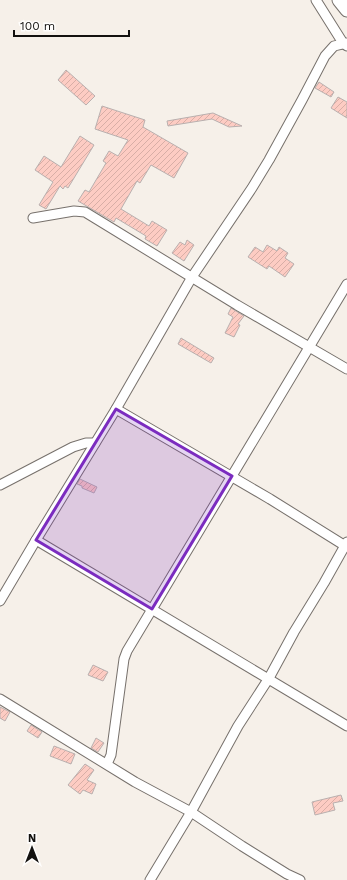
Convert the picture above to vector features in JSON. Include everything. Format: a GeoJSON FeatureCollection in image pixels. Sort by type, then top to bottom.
{"type":"FeatureCollection","features":[{"type":"Feature","properties":{"kind":"highway"},"geometry":{"type":"LineString","coordinates":[[339,0],[347,10]]}},
{"type":"Feature","properties":{"kind":"street"},"geometry":{"type":"LineString","coordinates":[[0,602],[116,409],[192,277],[266,165],[325,56],[334,46],[346,44],[316,0]]}},
{"type":"Feature","properties":{"kind":"street"},"geometry":{"type":"LineString","coordinates":[[33,218],[74,211],[85,212],[347,369]]}},
{"type":"Feature","properties":{"kind":"street"},"geometry":{"type":"LineString","coordinates":[[107,764],[112,751],[125,655],[347,284]]}},
{"type":"Feature","properties":{"kind":"street"},"geometry":{"type":"LineString","coordinates":[[116,409],[232,476],[346,545],[238,726],[191,812],[150,880]]}},
{"type":"Feature","properties":{"kind":"street"},"geometry":{"type":"LineString","coordinates":[[0,486],[73,447],[86,443],[95,443]]}},
{"type":"Feature","properties":{"kind":"street"},"geometry":{"type":"LineString","coordinates":[[36,540],[347,726]]}},
{"type":"Feature","properties":{"kind":"street"},"geometry":{"type":"LineString","coordinates":[[0,699],[136,782],[191,812],[242,846],[287,874],[300,880]]}},
{"type":"Feature","properties":{"kind":"highlighted area"},"geometry":{"type":"Polygon","coordinates":[[[116,409],[232,476],[152,609],[36,540],[116,409]]]}},
{"type":"Feature","properties":{"kind":"building"},"geometry":{"type":"Polygon","coordinates":[[[66,70],[95,96],[86,105],[58,80],[66,70]]]}},
{"type":"Feature","properties":{"kind":"building"},"geometry":{"type":"Polygon","coordinates":[[[319,82],[334,92],[331,97],[315,88],[319,82]]]}},
{"type":"Feature","properties":{"kind":"building"},"geometry":{"type":"Polygon","coordinates":[[[338,97],[347,102],[347,118],[331,108],[338,97]]]}},
{"type":"Feature","properties":{"kind":"building"},"geometry":{"type":"Polygon","coordinates":[[[102,106],[145,120],[143,127],[188,153],[174,178],[151,165],[140,183],[137,181],[121,209],[149,226],[152,221],[167,230],[157,246],[145,239],[146,236],[116,218],[114,222],[78,201],[85,190],[89,192],[106,163],[103,161],[109,151],[118,156],[128,140],[95,129],[102,106]]]}},
{"type":"Feature","properties":{"kind":"building"},"geometry":{"type":"Polygon","coordinates":[[[213,113],[242,126],[229,127],[212,119],[168,126],[167,121],[213,113]]]}},
{"type":"Feature","properties":{"kind":"building"},"geometry":{"type":"Polygon","coordinates":[[[80,136],[94,145],[68,188],[65,186],[63,189],[60,186],[46,209],[39,205],[53,182],[35,170],[44,156],[61,167],[80,136]]]}},
{"type":"Feature","properties":{"kind":"building"},"geometry":{"type":"Polygon","coordinates":[[[187,240],[194,245],[184,261],[172,253],[180,242],[185,245],[187,240]]]}},
{"type":"Feature","properties":{"kind":"building"},"geometry":{"type":"Polygon","coordinates":[[[267,245],[277,251],[279,247],[288,253],[285,258],[294,264],[285,277],[269,266],[267,269],[248,257],[255,247],[263,252],[267,245]]]}},
{"type":"Feature","properties":{"kind":"building"},"geometry":{"type":"Polygon","coordinates":[[[231,308],[244,316],[238,324],[240,325],[234,337],[225,333],[233,317],[228,314],[231,308]]]}},
{"type":"Feature","properties":{"kind":"building"},"geometry":{"type":"Polygon","coordinates":[[[181,338],[214,358],[211,363],[178,344],[181,338]]]}},
{"type":"Feature","properties":{"kind":"building"},"geometry":{"type":"Polygon","coordinates":[[[80,479],[97,487],[94,493],[77,484],[80,479]]]}},
{"type":"Feature","properties":{"kind":"building"},"geometry":{"type":"Polygon","coordinates":[[[93,665],[108,672],[103,681],[88,675],[93,665]]]}},
{"type":"Feature","properties":{"kind":"building"},"geometry":{"type":"Polygon","coordinates":[[[0,707],[10,712],[5,721],[0,718],[0,707]]]}},
{"type":"Feature","properties":{"kind":"building"},"geometry":{"type":"Polygon","coordinates":[[[31,725],[42,732],[38,738],[27,731],[31,725]]]}},
{"type":"Feature","properties":{"kind":"building"},"geometry":{"type":"Polygon","coordinates":[[[96,738],[104,743],[98,752],[91,748],[96,738]]]}},
{"type":"Feature","properties":{"kind":"building"},"geometry":{"type":"Polygon","coordinates":[[[54,746],[75,754],[71,764],[50,756],[54,746]]]}},
{"type":"Feature","properties":{"kind":"building"},"geometry":{"type":"Polygon","coordinates":[[[85,764],[94,770],[87,780],[96,784],[92,794],[83,790],[80,794],[68,785],[85,764]]]}},
{"type":"Feature","properties":{"kind":"building"},"geometry":{"type":"Polygon","coordinates":[[[341,795],[343,801],[333,803],[335,810],[315,815],[312,802],[341,795]]]}}]}
